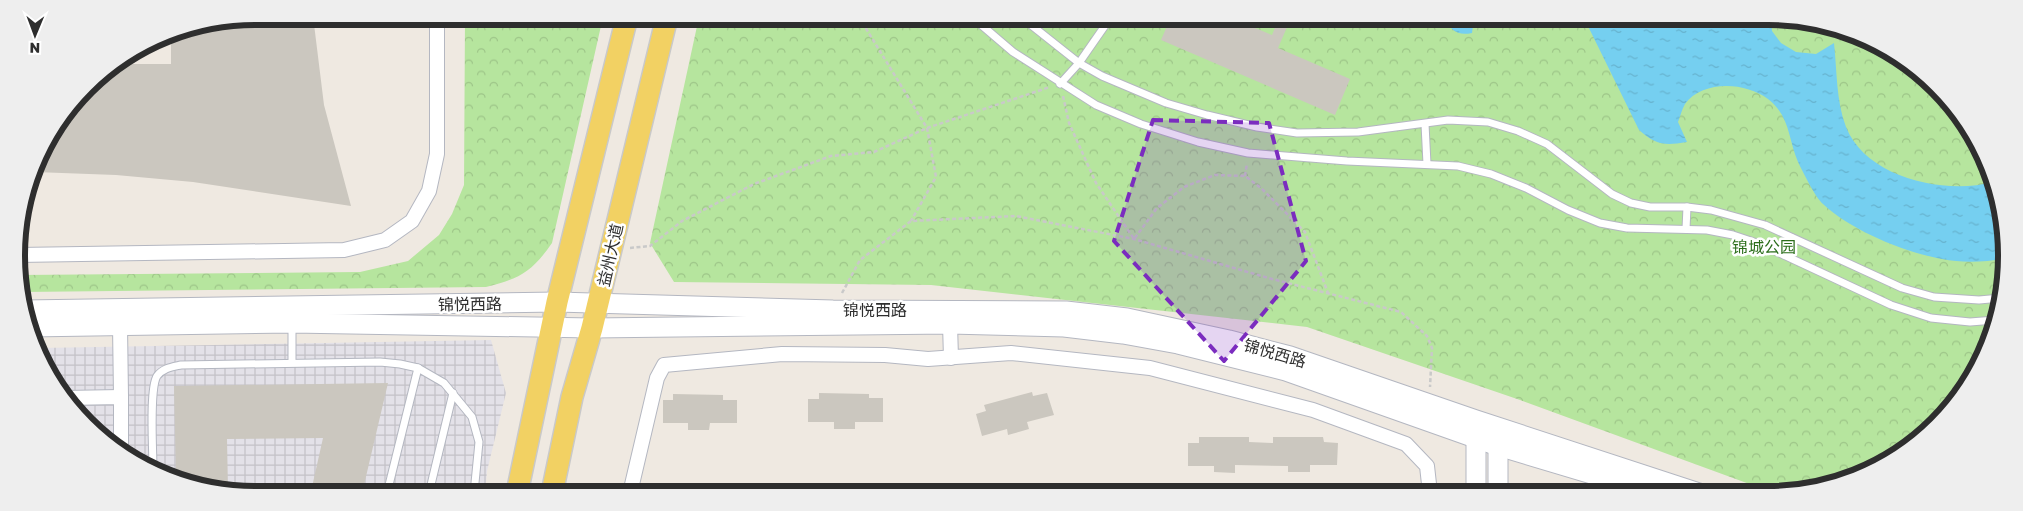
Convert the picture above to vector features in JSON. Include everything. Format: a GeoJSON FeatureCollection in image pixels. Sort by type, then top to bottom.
{"type":"FeatureCollection","features":[{"type":"Feature","properties":{"kind":"main road"},"geometry":{"type":"LineString","coordinates":[[518,486],[557,302],[625,25]]}},
{"type":"Feature","properties":{"kind":"main road","name":"益州大道"},"geometry":{"type":"LineString","coordinates":[[553,486],[572,397],[592,328],[665,25]]}},
{"type":"Feature","properties":{"kind":"main road","name":"锦悦西路"},"geometry":{"type":"LineString","coordinates":[[32,310],[557,302],[833,310],[1066,311],[1127,318],[1229,340],[1290,356],[1429,404],[1476,430],[1498,446],[1632,486]]}},
{"type":"Feature","properties":{"kind":"main road","name":"锦悦西路"},"geometry":{"type":"LineString","coordinates":[[36,327],[292,324],[592,328],[950,324],[1064,327],[1123,334],[1178,344],[1286,371],[1476,430],[1498,426],[1678,486]]}},
{"type":"Feature","properties":{"kind":"main road"},"geometry":{"type":"LineString","coordinates":[[1498,426],[1498,486]]}},
{"type":"Feature","properties":{"kind":"main road"},"geometry":{"type":"LineString","coordinates":[[1476,430],[1476,486]]}},
{"type":"Feature","properties":{"kind":"street"},"geometry":{"type":"LineString","coordinates":[[25,255],[344,250],[384,240],[412,221],[429,191],[437,154],[436,25]]}},
{"type":"Feature","properties":{"kind":"street"},"geometry":{"type":"LineString","coordinates":[[950,324],[951,358]]}},
{"type":"Feature","properties":{"kind":"street"},"geometry":{"type":"LineString","coordinates":[[120,325],[121,442]]}},
{"type":"Feature","properties":{"kind":"street"},"geometry":{"type":"LineString","coordinates":[[632,486],[657,378],[664,365],[782,354],[885,355],[928,359],[1011,353],[1150,368],[1313,410],[1406,444],[1427,466],[1429,486]]}},
{"type":"Feature","properties":{"kind":"street"},"geometry":{"type":"LineString","coordinates":[[75,398],[121,398]]}},
{"type":"Feature","properties":{"kind":"lane"},"geometry":{"type":"LineString","coordinates":[[981,25],[1013,52],[1096,106],[1141,124],[1198,142],[1248,153],[1347,161],[1458,166],[1491,174],[1526,188],[1568,210],[1600,223],[1627,228],[1707,230],[1733,235],[1760,244],[1891,305],[1931,318],[1970,322],[1989,321]]}},
{"type":"Feature","properties":{"kind":"lane"},"geometry":{"type":"LineString","coordinates":[[1032,25],[1079,63],[1102,76],[1166,103],[1257,127],[1298,133],[1348,132],[1465,120],[1488,122],[1518,131],[1547,144],[1612,194],[1631,203],[1650,207],[1686,207],[1711,210],[1765,225],[1902,288],[1934,297],[1979,300],[1994,299]]}},
{"type":"Feature","properties":{"kind":"lane"},"geometry":{"type":"LineString","coordinates":[[1060,84],[1079,63],[1105,25]]}},
{"type":"Feature","properties":{"kind":"lane"},"geometry":{"type":"LineString","coordinates":[[1425,124],[1427,164]]}},
{"type":"Feature","properties":{"kind":"lane"},"geometry":{"type":"LineString","coordinates":[[1686,207],[1686,229]]}},
{"type":"Feature","properties":{"kind":"lane"},"geometry":{"type":"LineString","coordinates":[[1784,255],[1792,238]]}},
{"type":"Feature","properties":{"kind":"lane"},"geometry":{"type":"LineString","coordinates":[[292,324],[292,362]]}},
{"type":"Feature","properties":{"kind":"lane"},"geometry":{"type":"LineString","coordinates":[[153,462],[153,394],[157,377],[165,368],[181,364],[380,362],[418,368],[444,382],[472,417],[480,442],[475,486]]}},
{"type":"Feature","properties":{"kind":"lane"},"geometry":{"type":"LineString","coordinates":[[390,486],[418,368]]}},
{"type":"Feature","properties":{"kind":"lane"},"geometry":{"type":"LineString","coordinates":[[431,486],[452,393]]}},
{"type":"Feature","properties":{"kind":"path"},"geometry":{"type":"LineString","coordinates":[[833,310],[860,260],[912,220],[936,177],[927,128],[864,25]]}},
{"type":"Feature","properties":{"kind":"path"},"geometry":{"type":"LineString","coordinates":[[611,250],[650,246],[682,221],[754,184],[831,156],[874,152],[927,128],[1060,84],[1069,123],[1096,183],[1134,240]]}},
{"type":"Feature","properties":{"kind":"path"},"geometry":{"type":"LineString","coordinates":[[1134,240],[1157,208],[1184,187],[1215,175],[1245,176],[1261,188],[1305,232],[1328,293]]}},
{"type":"Feature","properties":{"kind":"path"},"geometry":{"type":"LineString","coordinates":[[912,220],[1016,216],[1134,240],[1272,279],[1401,312],[1428,336],[1432,348],[1429,404]]}},
{"type":"Feature","properties":{"kind":"highlighted area"},"geometry":{"type":"Polygon","coordinates":[[[1153,120],[1269,123],[1306,261],[1224,361],[1114,241],[1153,120]]]}},
{"type":"Feature","properties":{"kind":"shaded area"},"geometry":{"type":"Polygon","coordinates":[[[491,340],[506,393],[487,471],[486,486],[240,486],[211,482],[181,474],[127,447],[104,429],[82,407],[64,384],[45,348],[491,340]]]}},
{"type":"Feature","properties":{"kind":"green space"},"geometry":{"type":"Polygon","coordinates":[[[465,25],[601,25],[552,243],[531,268],[516,277],[486,287],[28,292],[26,275],[360,272],[408,261],[439,235],[452,214],[464,185],[465,25]]]}},
{"type":"Feature","properties":{"kind":"green space","name":"锦城公园"},"geometry":{"type":"Polygon","coordinates":[[[697,25],[1783,25],[1812,29],[1842,37],[1883,56],[1919,82],[1941,104],[1967,140],[1986,181],[1994,211],[1998,240],[1998,271],[1994,300],[1986,330],[1967,371],[1941,407],[1919,429],[1883,455],[1842,474],[1798,484],[1755,486],[1520,400],[1307,327],[931,285],[674,282],[650,243],[697,25]]]}},
{"type":"Feature","properties":{"kind":"water"},"geometry":{"type":"Polygon","coordinates":[[[1473,25],[1472,33],[1462,34],[1455,32],[1450,26],[1473,25]]]}},
{"type":"Feature","properties":{"kind":"water"},"geometry":{"type":"Polygon","coordinates":[[[1587,25],[1772,25],[1772,31],[1781,43],[1796,52],[1816,54],[1834,43],[1840,107],[1846,127],[1856,145],[1871,159],[1889,170],[1909,178],[1931,184],[1953,186],[1987,183],[1994,211],[1998,240],[1998,259],[1965,262],[1927,256],[1895,246],[1848,223],[1823,204],[1813,190],[1798,162],[1788,128],[1781,113],[1768,99],[1748,89],[1725,86],[1713,87],[1693,96],[1685,104],[1678,122],[1687,142],[1661,143],[1650,139],[1639,130],[1587,25]]]}},
{"type":"Feature","properties":{"kind":"building"},"geometry":{"type":"Polygon","coordinates":[[[240,25],[314,25],[324,105],[351,206],[193,182],[116,175],[41,172],[64,127],[82,104],[104,82],[127,64],[171,64],[171,41],[181,37],[211,29],[240,25]]]}},
{"type":"Feature","properties":{"kind":"building"},"geometry":{"type":"Polygon","coordinates":[[[1168,25],[1248,25],[1272,35],[1276,25],[1288,25],[1278,48],[1350,79],[1335,115],[1161,40],[1168,25]]]}},
{"type":"Feature","properties":{"kind":"building"},"geometry":{"type":"Polygon","coordinates":[[[388,383],[364,485],[312,486],[323,438],[227,439],[228,484],[211,482],[176,472],[174,386],[388,383]]]}},
{"type":"Feature","properties":{"kind":"building"},"geometry":{"type":"Polygon","coordinates":[[[1032,392],[1033,396],[1047,393],[1054,415],[1027,422],[1029,429],[1008,435],[1007,429],[982,436],[976,414],[986,411],[984,405],[1032,392]]]}},
{"type":"Feature","properties":{"kind":"building"},"geometry":{"type":"Polygon","coordinates":[[[819,393],[869,394],[869,398],[883,398],[883,422],[855,422],[855,429],[834,429],[834,422],[808,422],[808,399],[819,399],[819,393]]]}},
{"type":"Feature","properties":{"kind":"building"},"geometry":{"type":"Polygon","coordinates":[[[673,394],[723,395],[723,400],[737,400],[737,423],[710,423],[709,430],[688,430],[688,423],[663,423],[663,400],[673,400],[673,394]]]}},
{"type":"Feature","properties":{"kind":"building"},"geometry":{"type":"Polygon","coordinates":[[[1199,437],[1249,437],[1249,442],[1273,443],[1273,437],[1323,437],[1324,442],[1338,443],[1337,465],[1310,465],[1310,472],[1288,472],[1288,466],[1235,465],[1235,473],[1214,472],[1214,466],[1188,466],[1188,443],[1199,443],[1199,437]]]}}]}
